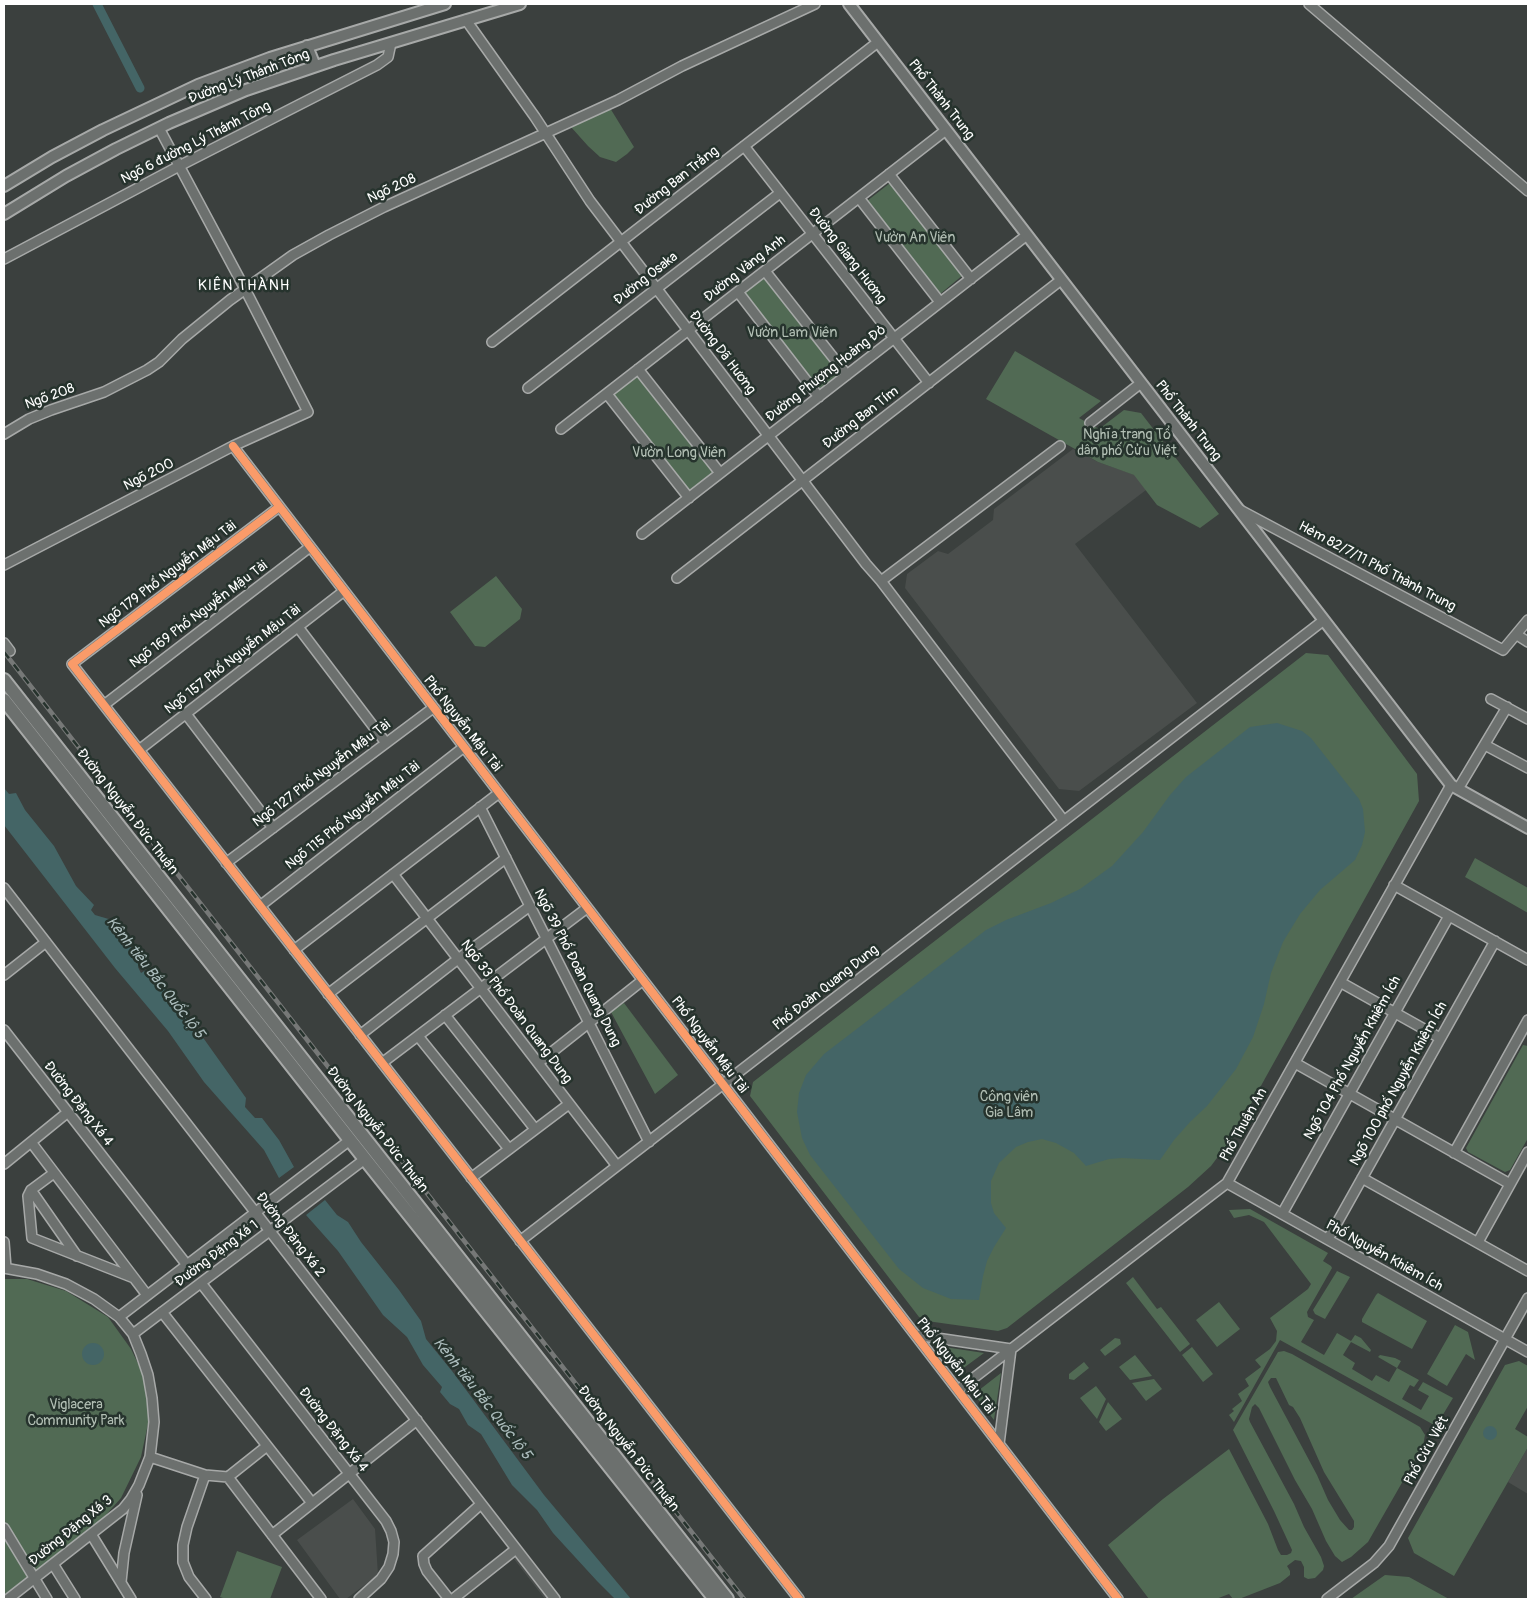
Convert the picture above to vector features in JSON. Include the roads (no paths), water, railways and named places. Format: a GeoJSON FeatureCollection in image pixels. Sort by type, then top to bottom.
{"type":"FeatureCollection","features":[{"type":"Feature","properties":{"kind":"highway","name":"Đường Nguyễn Đức Thuận"},"geometry":{"type":"LineString","coordinates":[[4,680],[355,1137]]}},
{"type":"Feature","properties":{"kind":"highway","name":"Đường Nguyễn Đức Thuận"},"geometry":{"type":"LineString","coordinates":[[4,700],[355,1137],[715,1599]]}},
{"type":"Feature","properties":{"kind":"highway","name":"Đường Nguyễn Đức Thuận"},"geometry":{"type":"LineString","coordinates":[[370,1156],[727,1599]]}},
{"type":"Feature","properties":{"kind":"main road","name":"Đường Lý Thánh Tông"},"geometry":{"type":"LineString","coordinates":[[4,186],[69,148],[160,102],[232,72],[307,46],[445,4]]}},
{"type":"Feature","properties":{"kind":"main road","name":"Đường Lý Thánh Tông"},"geometry":{"type":"LineString","coordinates":[[4,214],[66,176],[159,128],[246,90],[315,66],[520,4]]}},
{"type":"Feature","properties":{"kind":"main road","name":"Phố Thành Trung"},"geometry":{"type":"LineString","coordinates":[[849,4],[1454,787],[1528,828]]}},
{"type":"Feature","properties":{"kind":"main road"},"geometry":{"type":"LineString","coordinates":[[307,46],[315,66]]}},
{"type":"Feature","properties":{"kind":"street","name":"Ngõ 208"},"geometry":{"type":"LineString","coordinates":[[4,434],[29,419],[104,392],[147,370],[164,358],[205,319],[245,289],[293,255],[329,235],[390,204],[545,133],[815,4]]}},
{"type":"Feature","properties":{"kind":"street"},"geometry":{"type":"LineString","coordinates":[[1309,4],[1528,191]]}},
{"type":"Feature","properties":{"kind":"street","name":"Đường Dã Hương"},"geometry":{"type":"LineString","coordinates":[[466,20],[545,133],[580,187],[620,242],[1064,821]]}},
{"type":"Feature","properties":{"kind":"street","name":"Đường Ban Trắng"},"geometry":{"type":"LineString","coordinates":[[492,342],[878,42]]}},
{"type":"Feature","properties":{"kind":"street","name":"Ngõ 6 đường Lý Thánh Tông"},"geometry":{"type":"LineString","coordinates":[[4,259],[377,65],[388,57],[391,43]]}},
{"type":"Feature","properties":{"kind":"street"},"geometry":{"type":"LineString","coordinates":[[159,128],[245,289]]}},
{"type":"Feature","properties":{"kind":"street","name":"Đường Vàng Anh"},"geometry":{"type":"LineString","coordinates":[[561,429],[946,130]]}},
{"type":"Feature","properties":{"kind":"street","name":"Đường Giang Hương"},"geometry":{"type":"LineString","coordinates":[[744,146],[929,383]]}},
{"type":"Feature","properties":{"kind":"street"},"geometry":{"type":"LineString","coordinates":[[890,174],[971,279]]}},
{"type":"Feature","properties":{"kind":"street","name":"Đường Osaka"},"geometry":{"type":"LineString","coordinates":[[528,388],[780,193]]}},
{"type":"Feature","properties":{"kind":"street"},"geometry":{"type":"LineString","coordinates":[[859,198],[940,302]]}},
{"type":"Feature","properties":{"kind":"street","name":"Đường Phượng Hoàng Đỏ"},"geometry":{"type":"LineString","coordinates":[[642,534],[1027,235]]}},
{"type":"Feature","properties":{"kind":"street"},"geometry":{"type":"LineString","coordinates":[[766,271],[847,375]]}},
{"type":"Feature","properties":{"kind":"street","name":"Đường Ban Tím"},"geometry":{"type":"LineString","coordinates":[[677,578],[1062,280]]}},
{"type":"Feature","properties":{"kind":"street","name":"Ngõ 200"},"geometry":{"type":"LineString","coordinates":[[4,565],[233,446],[308,412],[245,289]]}},
{"type":"Feature","properties":{"kind":"street"},"geometry":{"type":"LineString","coordinates":[[738,292],[819,397]]}},
{"type":"Feature","properties":{"kind":"street"},"geometry":{"type":"LineString","coordinates":[[638,369],[720,473]]}},
{"type":"Feature","properties":{"kind":"street"},"geometry":{"type":"LineString","coordinates":[[1090,423],[1141,384]]}},
{"type":"Feature","properties":{"kind":"street"},"geometry":{"type":"LineString","coordinates":[[607,394],[688,498]]}},
{"type":"Feature","properties":{"kind":"street","name":"Phố Nguyễn Mậu Tài"},"geometry":{"type":"LineString","coordinates":[[233,446],[1118,1599]]}},
{"type":"Feature","properties":{"kind":"street"},"geometry":{"type":"LineString","coordinates":[[881,581],[1060,446]]}},
{"type":"Feature","properties":{"kind":"street","name":"Ngõ 179 Phố Nguyễn Mậu Tài"},"geometry":{"type":"LineString","coordinates":[[104,705],[72,664],[279,506]]}},
{"type":"Feature","properties":{"kind":"street","name":"Hẻm 82/7/11 Phố Thành Trung"},"geometry":{"type":"LineString","coordinates":[[1239,510],[1503,650],[1516,635]]}},
{"type":"Feature","properties":{"kind":"street","name":"Ngõ 169 Phố Nguyễn Mậu Tài"},"geometry":{"type":"LineString","coordinates":[[104,705],[310,547]]}},
{"type":"Feature","properties":{"kind":"street","name":"Ngõ 157 Phố Nguyễn Mậu Tài"},"geometry":{"type":"LineString","coordinates":[[138,750],[344,591]]}},
{"type":"Feature","properties":{"kind":"street","name":"Phố Đoàn Quang Dung"},"geometry":{"type":"LineString","coordinates":[[520,1241],[1324,620]]}},
{"type":"Feature","properties":{"kind":"street"},"geometry":{"type":"LineString","coordinates":[[1528,620],[1516,635],[1528,642]]}},
{"type":"Feature","properties":{"kind":"street"},"geometry":{"type":"LineString","coordinates":[[298,627],[386,743]]}},
{"type":"Feature","properties":{"kind":"street"},"geometry":{"type":"LineString","coordinates":[[4,643],[10,651]]}},
{"type":"Feature","properties":{"kind":"street"},"geometry":{"type":"LineString","coordinates":[[1491,698],[1528,719]]}},
{"type":"Feature","properties":{"kind":"street"},"geometry":{"type":"LineString","coordinates":[[104,705],[799,1599]]}},
{"type":"Feature","properties":{"kind":"street","name":"Phố Thuận An"},"geometry":{"type":"LineString","coordinates":[[958,1390],[1227,1183],[1394,885],[1454,787],[1485,745],[1507,707]]}},
{"type":"Feature","properties":{"kind":"street","name":"Ngõ 127 Phố Nguyễn Mậu Tài"},"geometry":{"type":"LineString","coordinates":[[226,863],[434,708]]}},
{"type":"Feature","properties":{"kind":"street"},"geometry":{"type":"LineString","coordinates":[[186,714],[273,828]]}},
{"type":"Feature","properties":{"kind":"street"},"geometry":{"type":"LineString","coordinates":[[1485,745],[1528,768]]}},
{"type":"Feature","properties":{"kind":"street","name":"Ngõ 115 Phố Nguyễn Mậu Tài"},"geometry":{"type":"LineString","coordinates":[[260,906],[464,747]]}},
{"type":"Feature","properties":{"kind":"street"},"geometry":{"type":"LineString","coordinates":[[294,950],[499,792]]}},
{"type":"Feature","properties":{"kind":"street","name":"Ngõ 39 Phố Đoàn Quang Dung"},"geometry":{"type":"LineString","coordinates":[[480,807],[649,1142]]}},
{"type":"Feature","properties":{"kind":"street"},"geometry":{"type":"LineString","coordinates":[[328,994],[506,858]]}},
{"type":"Feature","properties":{"kind":"street","name":"Ngõ 33 Phố Đoàn Quang Dung"},"geometry":{"type":"LineString","coordinates":[[393,874],[617,1166]]}},
{"type":"Feature","properties":{"kind":"street"},"geometry":{"type":"LineString","coordinates":[[1394,885],[1528,960]]}},
{"type":"Feature","properties":{"kind":"street","name":"Đường Đặng Xá 2"},"geometry":{"type":"LineString","coordinates":[[4,888],[555,1599]]}},
{"type":"Feature","properties":{"kind":"street"},"geometry":{"type":"LineString","coordinates":[[360,1035],[530,906]]}},
{"type":"Feature","properties":{"kind":"street"},"geometry":{"type":"LineString","coordinates":[[382,1063],[587,908]]}},
{"type":"Feature","properties":{"kind":"street","name":"Ngõ 104 Phố Nguyễn Khiêm Ích"},"geometry":{"type":"LineString","coordinates":[[1282,1214],[1449,916]]}},
{"type":"Feature","properties":{"kind":"street","name":"Ngõ 100 phố Nguyễn Khiêm Ích"},"geometry":{"type":"LineString","coordinates":[[1328,1240],[1494,941]]}},
{"type":"Feature","properties":{"kind":"street"},"geometry":{"type":"LineString","coordinates":[[4,975],[46,942]]}},
{"type":"Feature","properties":{"kind":"street"},"geometry":{"type":"LineString","coordinates":[[538,1063],[643,980]]}},
{"type":"Feature","properties":{"kind":"street"},"geometry":{"type":"LineString","coordinates":[[1340,982],[1440,1038]]}},
{"type":"Feature","properties":{"kind":"street"},"geometry":{"type":"LineString","coordinates":[[445,1015],[535,1129]]}},
{"type":"Feature","properties":{"kind":"street"},"geometry":{"type":"LineString","coordinates":[[1454,1153],[1525,1035],[1528,1020]]}},
{"type":"Feature","properties":{"kind":"street","name":"Đường Đặng Xá 4"},"geometry":{"type":"LineString","coordinates":[[4,1030],[187,1265]]}},
{"type":"Feature","properties":{"kind":"street"},"geometry":{"type":"LineString","coordinates":[[418,1036],[509,1150]]}},
{"type":"Feature","properties":{"kind":"street"},"geometry":{"type":"LineString","coordinates":[[1294,1063],[1510,1184]]}},
{"type":"Feature","properties":{"kind":"street"},"geometry":{"type":"LineString","coordinates":[[471,1178],[569,1104]]}},
{"type":"Feature","properties":{"kind":"street"},"geometry":{"type":"LineString","coordinates":[[4,1164],[68,1112]]}},
{"type":"Feature","properties":{"kind":"street","name":"Đường Đặng Xá 1"},"geometry":{"type":"LineString","coordinates":[[119,1316],[355,1137]]}},
{"type":"Feature","properties":{"kind":"street"},"geometry":{"type":"LineString","coordinates":[[31,1142],[147,1295]]}},
{"type":"Feature","properties":{"kind":"street"},"geometry":{"type":"LineString","coordinates":[[1478,1242],[1528,1152]]}},
{"type":"Feature","properties":{"kind":"street","name":"Đường Đặng Xá 1"},"geometry":{"type":"LineString","coordinates":[[133,1334],[370,1156]]}},
{"type":"Feature","properties":{"kind":"street"},"geometry":{"type":"LineString","coordinates":[[54,1173],[31,1190],[28,1196],[32,1238],[134,1278]]}},
{"type":"Feature","properties":{"kind":"street"},"geometry":{"type":"LineString","coordinates":[[1362,1178],[1528,1271]]}},
{"type":"Feature","properties":{"kind":"street","name":"Phố Nguyễn Khiêm Ích"},"geometry":{"type":"LineString","coordinates":[[1227,1183],[1528,1352]]}},
{"type":"Feature","properties":{"kind":"street"},"geometry":{"type":"LineString","coordinates":[[31,1190],[77,1256]]}},
{"type":"Feature","properties":{"kind":"street"},"geometry":{"type":"LineString","coordinates":[[4,1242],[5,1268]]}},
{"type":"Feature","properties":{"kind":"street","name":"Đường Đặng Xá 3"},"geometry":{"type":"LineString","coordinates":[[5,1268],[37,1274],[66,1284],[94,1298],[119,1316],[133,1334],[148,1375],[154,1422],[150,1457],[139,1485],[123,1509],[8,1599]]}},
{"type":"Feature","properties":{"kind":"street","name":"Đường Đặng Xá 4"},"geometry":{"type":"LineString","coordinates":[[201,1283],[386,1521],[394,1542],[389,1567],[381,1578],[359,1599]]}},
{"type":"Feature","properties":{"kind":"street","name":"Phố Cửu Việt"},"geometry":{"type":"LineString","coordinates":[[1327,1599],[1380,1558],[1389,1546],[1528,1298]]}},
{"type":"Feature","properties":{"kind":"street"},"geometry":{"type":"LineString","coordinates":[[162,1312],[312,1503]]}},
{"type":"Feature","properties":{"kind":"street"},"geometry":{"type":"LineString","coordinates":[[916,1335],[1011,1349],[1000,1444]]}},
{"type":"Feature","properties":{"kind":"street"},"geometry":{"type":"LineString","coordinates":[[272,1535],[416,1420]]}},
{"type":"Feature","properties":{"kind":"street"},"geometry":{"type":"LineString","coordinates":[[228,1477],[267,1446]]}},
{"type":"Feature","properties":{"kind":"street"},"geometry":{"type":"LineString","coordinates":[[150,1457],[205,1474],[228,1477],[321,1599]]}},
{"type":"Feature","properties":{"kind":"street"},"geometry":{"type":"LineString","coordinates":[[205,1474],[183,1545],[183,1562],[189,1577],[206,1599]]}},
{"type":"Feature","properties":{"kind":"street"},"geometry":{"type":"LineString","coordinates":[[120,1582],[124,1553],[139,1485]]}},
{"type":"Feature","properties":{"kind":"street"},"geometry":{"type":"LineString","coordinates":[[449,1599],[427,1571],[423,1556],[482,1504]]}},
{"type":"Feature","properties":{"kind":"street"},"geometry":{"type":"LineString","coordinates":[[4,1528],[47,1599]]}},
{"type":"Feature","properties":{"kind":"street"},"geometry":{"type":"LineString","coordinates":[[91,1534],[131,1599]]}},
{"type":"Feature","properties":{"kind":"street"},"geometry":{"type":"LineString","coordinates":[[453,1599],[516,1549]]}},
{"type":"Feature","properties":{"kind":"street"},"geometry":{"type":"LineString","coordinates":[[53,1564],[75,1599]]}},
{"type":"Feature","properties":{"kind":"water","name":"Công viên Gia Lâm"},"geometry":{"type":"Polygon","coordinates":[[[1277,723],[1302,731],[1311,738],[1359,799],[1363,809],[1365,832],[1362,845],[1355,860],[1320,890],[1300,914],[1283,942],[1271,973],[1264,1004],[1253,1037],[1236,1069],[1207,1106],[1174,1140],[1160,1160],[1109,1159],[1086,1166],[1074,1153],[1056,1143],[1042,1139],[1016,1147],[999,1163],[991,1181],[991,1203],[994,1213],[1006,1228],[987,1261],[979,1300],[951,1299],[923,1288],[899,1269],[810,1155],[802,1138],[797,1112],[799,1093],[806,1075],[824,1054],[986,930],[1080,889],[1112,866],[1143,832],[1170,795],[1186,777],[1250,727],[1277,723]]]}},
{"type":"Feature","properties":{"kind":"water"},"geometry":{"type":"Polygon","coordinates":[[[4,788],[9,794],[16,793],[25,810],[54,846],[76,886],[94,905],[91,910],[95,915],[112,920],[142,963],[138,967],[141,973],[146,970],[171,995],[167,999],[174,1010],[180,1008],[190,1025],[204,1039],[246,1098],[245,1107],[255,1118],[262,1118],[279,1140],[294,1167],[279,1178],[264,1150],[204,1082],[168,1031],[115,968],[4,825],[4,788]]]}},
{"type":"Feature","properties":{"kind":"water"},"geometry":{"type":"Polygon","coordinates":[[[325,1200],[337,1215],[348,1222],[361,1242],[399,1290],[421,1321],[426,1339],[544,1495],[631,1599],[615,1599],[597,1581],[553,1533],[537,1510],[512,1485],[481,1434],[468,1425],[459,1409],[450,1404],[440,1392],[442,1387],[423,1365],[407,1337],[383,1315],[338,1251],[306,1215],[325,1200]]]}},
{"type":"Feature","properties":{"kind":"water"},"geometry":{"type":"Polygon","coordinates":[[[93,1343],[101,1346],[104,1354],[101,1362],[93,1365],[85,1362],[82,1354],[85,1346],[93,1343]]]}},
{"type":"Feature","properties":{"kind":"water"},"geometry":{"type":"Polygon","coordinates":[[[1487,1426],[1493,1426],[1497,1433],[1493,1440],[1487,1440],[1483,1436],[1483,1430],[1487,1426]]]}},
{"type":"Feature","properties":{"kind":"waterway"},"geometry":{"type":"LineString","coordinates":[[97,4],[140,88]]}},
{"type":"Feature","properties":{"kind":"railway"},"geometry":{"type":"LineString","coordinates":[[4,652],[744,1599]]}},
{"type":"Feature","properties":{"kind":"district","name":"KIÊN THÀNH"},"geometry":{"type":"Point","coordinates":[244,286]}},
{"type":"Feature","properties":{"kind":"park label","name":"Vườn An Viên"},"geometry":{"type":"Point","coordinates":[915,238]}},
{"type":"Feature","properties":{"kind":"park label","name":"Vườn Lam Viên"},"geometry":{"type":"Point","coordinates":[792,333]}},
{"type":"Feature","properties":{"kind":"park label","name":"Nghĩa trang Tổ dân phố Cửu Việt"},"geometry":{"type":"Point","coordinates":[1127,444]}},
{"type":"Feature","properties":{"kind":"park label","name":"Vườn Long Viên"},"geometry":{"type":"Point","coordinates":[679,453]}},
{"type":"Feature","properties":{"kind":"park label","name":"Viglacera Community Park"},"geometry":{"type":"Point","coordinates":[76,1414]}},
{"type":"Feature","properties":{"kind":"water label","name":"Kênh tiêu Bắc Quốc lộ 5"},"geometry":{"type":"Point","coordinates":[155,978]}},
{"type":"Feature","properties":{"kind":"water label","name":"Kênh tiêu Bắc Quốc lộ 5"},"geometry":{"type":"Point","coordinates":[482,1399]}}]}
